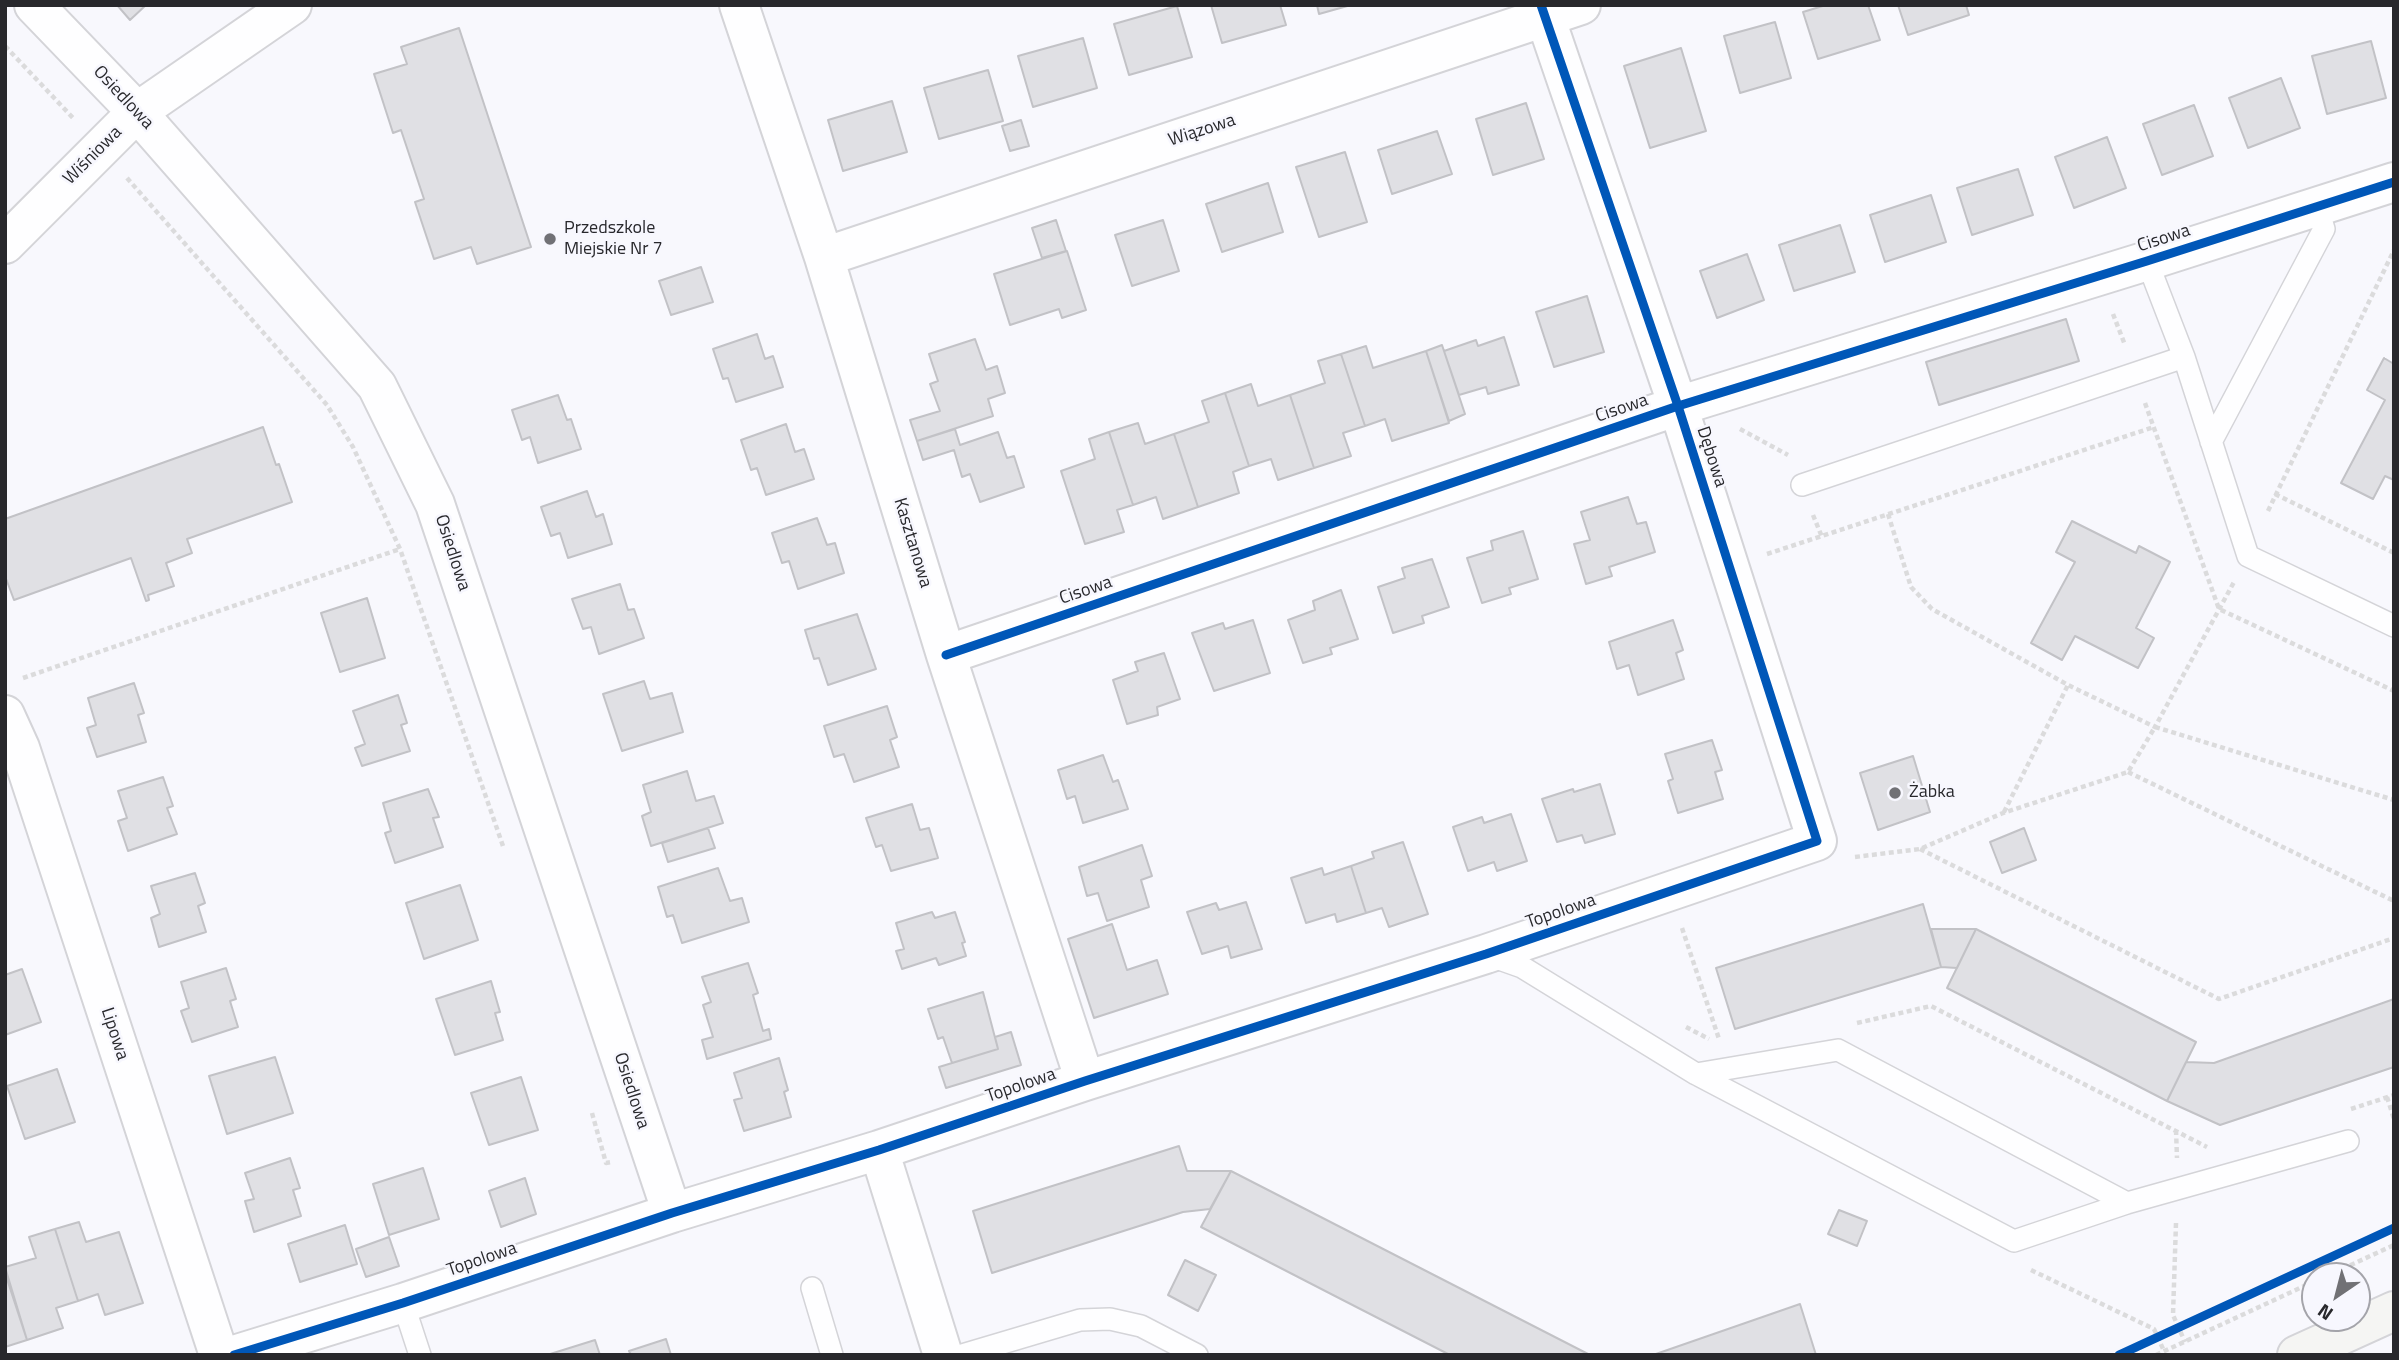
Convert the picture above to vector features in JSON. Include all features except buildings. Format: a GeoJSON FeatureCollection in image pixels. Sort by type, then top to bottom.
{"type":"FeatureCollection","features":[{"type":"Feature","properties":{"kind":"main road"},"geometry":{"type":"LineString","coordinates":[[2297,1355],[2394,1311]]}},
{"type":"Feature","properties":{"kind":"street","name":"Osiedlowa"},"geometry":{"type":"LineString","coordinates":[[34,5],[137,112],[377,386],[435,503],[672,1213]]}},
{"type":"Feature","properties":{"kind":"street","name":"Wiśniowa"},"geometry":{"type":"LineString","coordinates":[[5,244],[137,112],[292,5]]}},
{"type":"Feature","properties":{"kind":"street","name":"Kasztanowa"},"geometry":{"type":"LineString","coordinates":[[739,5],[824,257],[946,655],[1085,1081]]}},
{"type":"Feature","properties":{"kind":"street","name":"Wiązowa"},"geometry":{"type":"LineString","coordinates":[[824,257],[1543,11],[1581,5]]}},
{"type":"Feature","properties":{"kind":"street","name":"Dębowa"},"geometry":{"type":"LineString","coordinates":[[1543,11],[1830,851]]}},
{"type":"Feature","properties":{"kind":"street","name":"Cisowa"},"geometry":{"type":"LineString","coordinates":[[946,655],[1678,406],[2394,182]]}},
{"type":"Feature","properties":{"kind":"street","name":"Lipowa"},"geometry":{"type":"LineString","coordinates":[[5,715],[20,748],[219,1355]]}},
{"type":"Feature","properties":{"kind":"street","name":"Topolowa"},"geometry":{"type":"LineString","coordinates":[[234,1355],[1486,954],[1830,851]]}},
{"type":"Feature","properties":{"kind":"street"},"geometry":{"type":"LineString","coordinates":[[879,1150],[943,1355]]}},
{"type":"Feature","properties":{"kind":"lane"},"geometry":{"type":"LineString","coordinates":[[2211,442],[2324,229],[2317,206]]}},
{"type":"Feature","properties":{"kind":"lane"},"geometry":{"type":"LineString","coordinates":[[2147,261],[2184,357],[2248,556],[2394,626]]}},
{"type":"Feature","properties":{"kind":"lane"},"geometry":{"type":"LineString","coordinates":[[1802,485],[2184,357]]}},
{"type":"Feature","properties":{"kind":"lane"},"geometry":{"type":"LineString","coordinates":[[1486,954],[1522,967],[1696,1074],[2014,1241],[2127,1203],[2348,1141]]}},
{"type":"Feature","properties":{"kind":"lane"},"geometry":{"type":"LineString","coordinates":[[1696,1074],[1838,1050],[2127,1203]]}},
{"type":"Feature","properties":{"kind":"lane"},"geometry":{"type":"LineString","coordinates":[[812,1288],[832,1355]]}},
{"type":"Feature","properties":{"kind":"lane"},"geometry":{"type":"LineString","coordinates":[[403,1303],[420,1355]]}},
{"type":"Feature","properties":{"kind":"lane"},"geometry":{"type":"LineString","coordinates":[[962,1355],[1080,1320],[1110,1319],[1140,1326],[1197,1355]]}},
{"type":"Feature","properties":{"kind":"path"},"geometry":{"type":"LineString","coordinates":[[5,46],[101,148],[327,405],[353,447],[400,549],[504,851]]}},
{"type":"Feature","properties":{"kind":"path"},"geometry":{"type":"LineString","coordinates":[[1830,851],[1856,856],[1920,849],[2003,813],[2128,772],[2248,556],[2275,494],[2394,250]]}},
{"type":"Feature","properties":{"kind":"path"},"geometry":{"type":"LineString","coordinates":[[2112,311],[2219,609],[2394,691]]}},
{"type":"Feature","properties":{"kind":"path"},"geometry":{"type":"LineString","coordinates":[[1757,558],[2154,427]]}},
{"type":"Feature","properties":{"kind":"path"},"geometry":{"type":"LineString","coordinates":[[2275,494],[2394,552]]}},
{"type":"Feature","properties":{"kind":"path"},"geometry":{"type":"LineString","coordinates":[[1888,514],[1911,587],[1932,609],[2068,685],[2155,727],[2394,800]]}},
{"type":"Feature","properties":{"kind":"path"},"geometry":{"type":"LineString","coordinates":[[18,680],[400,549]]}},
{"type":"Feature","properties":{"kind":"path"},"geometry":{"type":"LineString","coordinates":[[2003,813],[2068,685]]}},
{"type":"Feature","properties":{"kind":"path"},"geometry":{"type":"LineString","coordinates":[[2128,772],[2394,901]]}},
{"type":"Feature","properties":{"kind":"path"},"geometry":{"type":"LineString","coordinates":[[1920,849],[2219,999],[2394,938]]}},
{"type":"Feature","properties":{"kind":"path"},"geometry":{"type":"LineString","coordinates":[[1675,1021],[1721,1045],[1681,927]]}},
{"type":"Feature","properties":{"kind":"path"},"geometry":{"type":"LineString","coordinates":[[1850,1024],[1931,1006],[2218,1153]]}},
{"type":"Feature","properties":{"kind":"path"},"geometry":{"type":"LineString","coordinates":[[2348,1110],[2394,1095]]}},
{"type":"Feature","properties":{"kind":"path"},"geometry":{"type":"LineString","coordinates":[[2387,1097],[2394,1119]]}},
{"type":"Feature","properties":{"kind":"path"},"geometry":{"type":"LineString","coordinates":[[592,1112],[607,1163],[651,1151]]}},
{"type":"Feature","properties":{"kind":"path"},"geometry":{"type":"LineString","coordinates":[[2176,1130],[2174,1315],[2185,1342]]}},
{"type":"Feature","properties":{"kind":"path"},"geometry":{"type":"LineString","coordinates":[[2357,1262],[2394,1245]]}},
{"type":"Feature","properties":{"kind":"path"},"geometry":{"type":"LineString","coordinates":[[2156,1355],[2301,1288]]}},
{"type":"Feature","properties":{"kind":"path"},"geometry":{"type":"LineString","coordinates":[[2145,1343],[2191,1322]]}},
{"type":"Feature","properties":{"kind":"cycle path"},"geometry":{"type":"LineString","coordinates":[[234,1355],[1486,954],[1817,841],[1678,406],[1541,5]]}},
{"type":"Feature","properties":{"kind":"cycle path"},"geometry":{"type":"LineString","coordinates":[[946,655],[1678,406],[2394,182]]}},
{"type":"Feature","properties":{"kind":"cycle path"},"geometry":{"type":"LineString","coordinates":[[2119,1355],[2394,1228]]}},
{"type":"Feature","properties":{"kind":"place","name":"Przedszkole Miejskie Nr 7"},"geometry":{"type":"Point","coordinates":[550,239]}},
{"type":"Feature","properties":{"kind":"place","name":"Żabka"},"geometry":{"type":"Point","coordinates":[1895,793]}}]}
